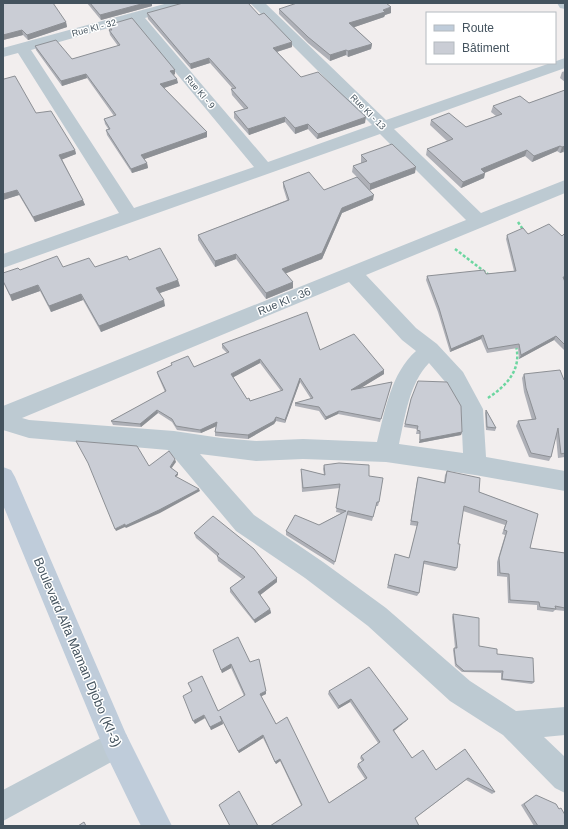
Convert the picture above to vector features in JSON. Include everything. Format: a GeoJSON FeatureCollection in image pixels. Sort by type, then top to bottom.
{"type":"FeatureCollection","features":[{"type":"Feature","properties":{"kind":"main road","name":"Boulevard Alfa Maman Djobo (KI-3)"},"geometry":{"type":"LineString","coordinates":[[3,477],[116,744],[157,826]]}},
{"type":"Feature","properties":{"kind":"street","name":"Rue KI - 32"},"geometry":{"type":"LineString","coordinates":[[3,53],[184,3]]}},
{"type":"Feature","properties":{"kind":"street","name":"Rue KI - 13"},"geometry":{"type":"LineString","coordinates":[[257,3],[479,222]]}},
{"type":"Feature","properties":{"kind":"street","name":"Rue KI - 9"},"geometry":{"type":"LineString","coordinates":[[136,16],[265,169]]}},
{"type":"Feature","properties":{"kind":"street"},"geometry":{"type":"LineString","coordinates":[[22,48],[130,216]]}},
{"type":"Feature","properties":{"kind":"street"},"geometry":{"type":"LineString","coordinates":[[3,261],[565,63]]}},
{"type":"Feature","properties":{"kind":"street","name":"Rue KI - 36"},"geometry":{"type":"LineString","coordinates":[[3,416],[565,186]]}},
{"type":"Feature","properties":{"kind":"street"},"geometry":{"type":"LineString","coordinates":[[352,273],[409,334],[430,350],[455,378],[472,409],[475,465]]}},
{"type":"Feature","properties":{"kind":"street"},"geometry":{"type":"LineString","coordinates":[[386,452],[405,384],[418,360],[430,350]]}},
{"type":"Feature","properties":{"kind":"street"},"geometry":{"type":"LineString","coordinates":[[3,421],[29,429],[174,441],[214,447],[256,450],[302,449],[386,452],[475,465],[565,481]]}},
{"type":"Feature","properties":{"kind":"street"},"geometry":{"type":"LineString","coordinates":[[174,441],[245,523],[314,570],[376,617],[460,691],[513,725],[565,778]]}},
{"type":"Feature","properties":{"kind":"street"},"geometry":{"type":"LineString","coordinates":[[513,725],[565,722]]}},
{"type":"Feature","properties":{"kind":"street"},"geometry":{"type":"LineString","coordinates":[[3,806],[116,744]]}},
{"type":"Feature","properties":{"kind":"path"},"geometry":{"type":"LineString","coordinates":[[513,208],[517,221],[526,234]]}},
{"type":"Feature","properties":{"kind":"path"},"geometry":{"type":"LineString","coordinates":[[440,237],[493,278]]}},
{"type":"Feature","properties":{"kind":"path"},"geometry":{"type":"LineString","coordinates":[[472,409],[504,388],[515,374],[518,351],[515,344]]}},
{"type":"Feature","properties":{"kind":"building"},"geometry":{"type":"Polygon","coordinates":[[[3,3],[53,3],[66,22],[27,35],[22,30],[3,35],[3,3]]]}},
{"type":"Feature","properties":{"kind":"building"},"geometry":{"type":"Polygon","coordinates":[[[90,3],[145,3],[100,15],[90,3]]]}},
{"type":"Feature","properties":{"kind":"building"},"geometry":{"type":"Polygon","coordinates":[[[183,3],[248,3],[259,15],[264,13],[292,42],[273,48],[301,77],[318,72],[366,117],[318,134],[308,124],[295,128],[285,117],[248,129],[234,112],[248,108],[231,89],[236,88],[209,58],[190,64],[147,13],[183,3]]]}},
{"type":"Feature","properties":{"kind":"building"},"geometry":{"type":"Polygon","coordinates":[[[297,3],[386,3],[391,7],[383,10],[385,12],[349,23],[372,44],[330,55],[308,37],[279,9],[297,3]]]}},
{"type":"Feature","properties":{"kind":"building"},"geometry":{"type":"Polygon","coordinates":[[[132,18],[175,70],[170,71],[177,79],[160,84],[207,132],[141,155],[147,163],[131,169],[106,130],[110,129],[104,119],[116,115],[86,74],[61,81],[35,46],[56,40],[72,59],[120,45],[109,30],[112,30],[108,25],[132,18]]]}},
{"type":"Feature","properties":{"kind":"building"},"geometry":{"type":"Polygon","coordinates":[[[15,76],[36,113],[51,111],[75,150],[59,155],[83,200],[33,217],[17,190],[3,194],[3,78],[15,76]]]}},
{"type":"Feature","properties":{"kind":"building"},"geometry":{"type":"Polygon","coordinates":[[[565,90],[565,146],[560,146],[534,156],[527,150],[481,169],[485,173],[463,182],[427,149],[453,139],[431,120],[449,113],[466,127],[502,114],[493,106],[520,96],[529,103],[565,90]]]}},
{"type":"Feature","properties":{"kind":"building"},"geometry":{"type":"Polygon","coordinates":[[[392,144],[416,167],[370,184],[353,166],[367,161],[361,155],[392,144]]]}},
{"type":"Feature","properties":{"kind":"building"},"geometry":{"type":"Polygon","coordinates":[[[309,172],[324,190],[357,177],[374,195],[342,208],[322,253],[282,269],[293,282],[266,293],[236,254],[215,261],[198,235],[289,200],[283,182],[309,172]]]}},
{"type":"Feature","properties":{"kind":"building"},"geometry":{"type":"Polygon","coordinates":[[[549,224],[562,236],[565,233],[565,277],[563,277],[565,282],[565,345],[556,336],[521,355],[519,344],[488,349],[483,335],[451,349],[439,308],[427,276],[484,270],[486,274],[516,271],[507,235],[523,228],[528,234],[549,224]]]}},
{"type":"Feature","properties":{"kind":"building"},"geometry":{"type":"Polygon","coordinates":[[[160,248],[178,280],[156,288],[164,300],[99,326],[81,294],[49,306],[38,285],[10,295],[3,281],[3,273],[18,268],[20,270],[57,256],[63,267],[89,258],[95,267],[127,256],[129,260],[160,248]]]}},
{"type":"Feature","properties":{"kind":"building"},"geometry":{"type":"Polygon","coordinates":[[[307,312],[320,350],[354,334],[384,370],[351,390],[392,382],[381,419],[339,411],[326,417],[319,407],[295,403],[313,398],[300,378],[285,420],[276,417],[274,421],[248,435],[215,432],[217,422],[200,430],[176,426],[172,419],[157,410],[140,424],[111,421],[166,391],[157,372],[172,365],[171,363],[188,356],[194,367],[229,352],[222,344],[307,312]],[[260,359],[231,374],[247,399],[249,398],[250,401],[283,390],[260,359]]]}},
{"type":"Feature","properties":{"kind":"building"},"geometry":{"type":"Polygon","coordinates":[[[560,370],[565,380],[565,453],[561,454],[558,428],[551,457],[531,453],[518,421],[536,419],[526,388],[524,374],[560,370]]]}},
{"type":"Feature","properties":{"kind":"building"},"geometry":{"type":"Polygon","coordinates":[[[418,381],[447,382],[461,406],[462,432],[420,440],[420,431],[417,430],[418,426],[405,424],[411,399],[418,381]]]}},
{"type":"Feature","properties":{"kind":"building"},"geometry":{"type":"Polygon","coordinates":[[[486,410],[496,428],[487,427],[486,410]]]}},
{"type":"Feature","properties":{"kind":"building"},"geometry":{"type":"Polygon","coordinates":[[[76,441],[137,446],[149,466],[169,451],[175,459],[170,467],[178,473],[175,476],[199,489],[159,510],[125,526],[125,524],[115,529],[88,463],[76,441]]]}},
{"type":"Feature","properties":{"kind":"building"},"geometry":{"type":"Polygon","coordinates":[[[339,463],[369,465],[369,476],[383,478],[379,502],[377,502],[373,517],[348,511],[335,562],[286,531],[295,515],[319,525],[346,511],[336,508],[340,484],[303,488],[301,469],[325,475],[324,465],[339,463]]]}},
{"type":"Feature","properties":{"kind":"building"},"geometry":{"type":"Polygon","coordinates":[[[447,471],[480,478],[479,492],[538,514],[530,548],[565,553],[565,608],[555,606],[556,609],[540,607],[539,602],[510,600],[509,574],[500,573],[499,558],[507,531],[504,530],[507,521],[464,506],[458,544],[460,544],[457,568],[424,561],[419,593],[388,585],[395,554],[409,558],[418,522],[411,521],[418,477],[445,483],[447,471]]]}},
{"type":"Feature","properties":{"kind":"building"},"geometry":{"type":"Polygon","coordinates":[[[213,516],[254,549],[277,578],[258,592],[270,609],[254,620],[230,588],[245,577],[217,556],[219,554],[194,533],[213,516]]]}},
{"type":"Feature","properties":{"kind":"building"},"geometry":{"type":"Polygon","coordinates":[[[453,614],[479,618],[479,646],[497,649],[497,654],[533,658],[534,682],[502,679],[503,671],[464,671],[456,664],[454,648],[457,648],[453,614]]]}},
{"type":"Feature","properties":{"kind":"building"},"geometry":{"type":"Polygon","coordinates":[[[238,637],[250,662],[259,659],[266,691],[260,694],[276,724],[287,717],[329,803],[367,778],[358,764],[364,760],[361,756],[380,742],[351,699],[339,706],[329,691],[369,667],[408,719],[393,730],[412,758],[423,750],[436,770],[465,749],[495,792],[468,778],[415,818],[419,826],[270,826],[302,805],[280,759],[275,762],[263,735],[238,751],[220,716],[222,721],[210,727],[204,715],[193,721],[183,696],[192,691],[188,683],[202,676],[218,711],[245,695],[231,664],[221,670],[213,650],[238,637]]]}},
{"type":"Feature","properties":{"kind":"building"},"geometry":{"type":"Polygon","coordinates":[[[239,791],[258,826],[230,826],[219,805],[239,791]]]}},
{"type":"Feature","properties":{"kind":"building"},"geometry":{"type":"Polygon","coordinates":[[[536,795],[556,804],[559,809],[561,808],[565,815],[565,826],[538,826],[524,804],[536,795]]]}},
{"type":"Feature","properties":{"kind":"building"},"geometry":{"type":"Polygon","coordinates":[[[84,822],[86,826],[78,826],[84,822]]]}}]}
